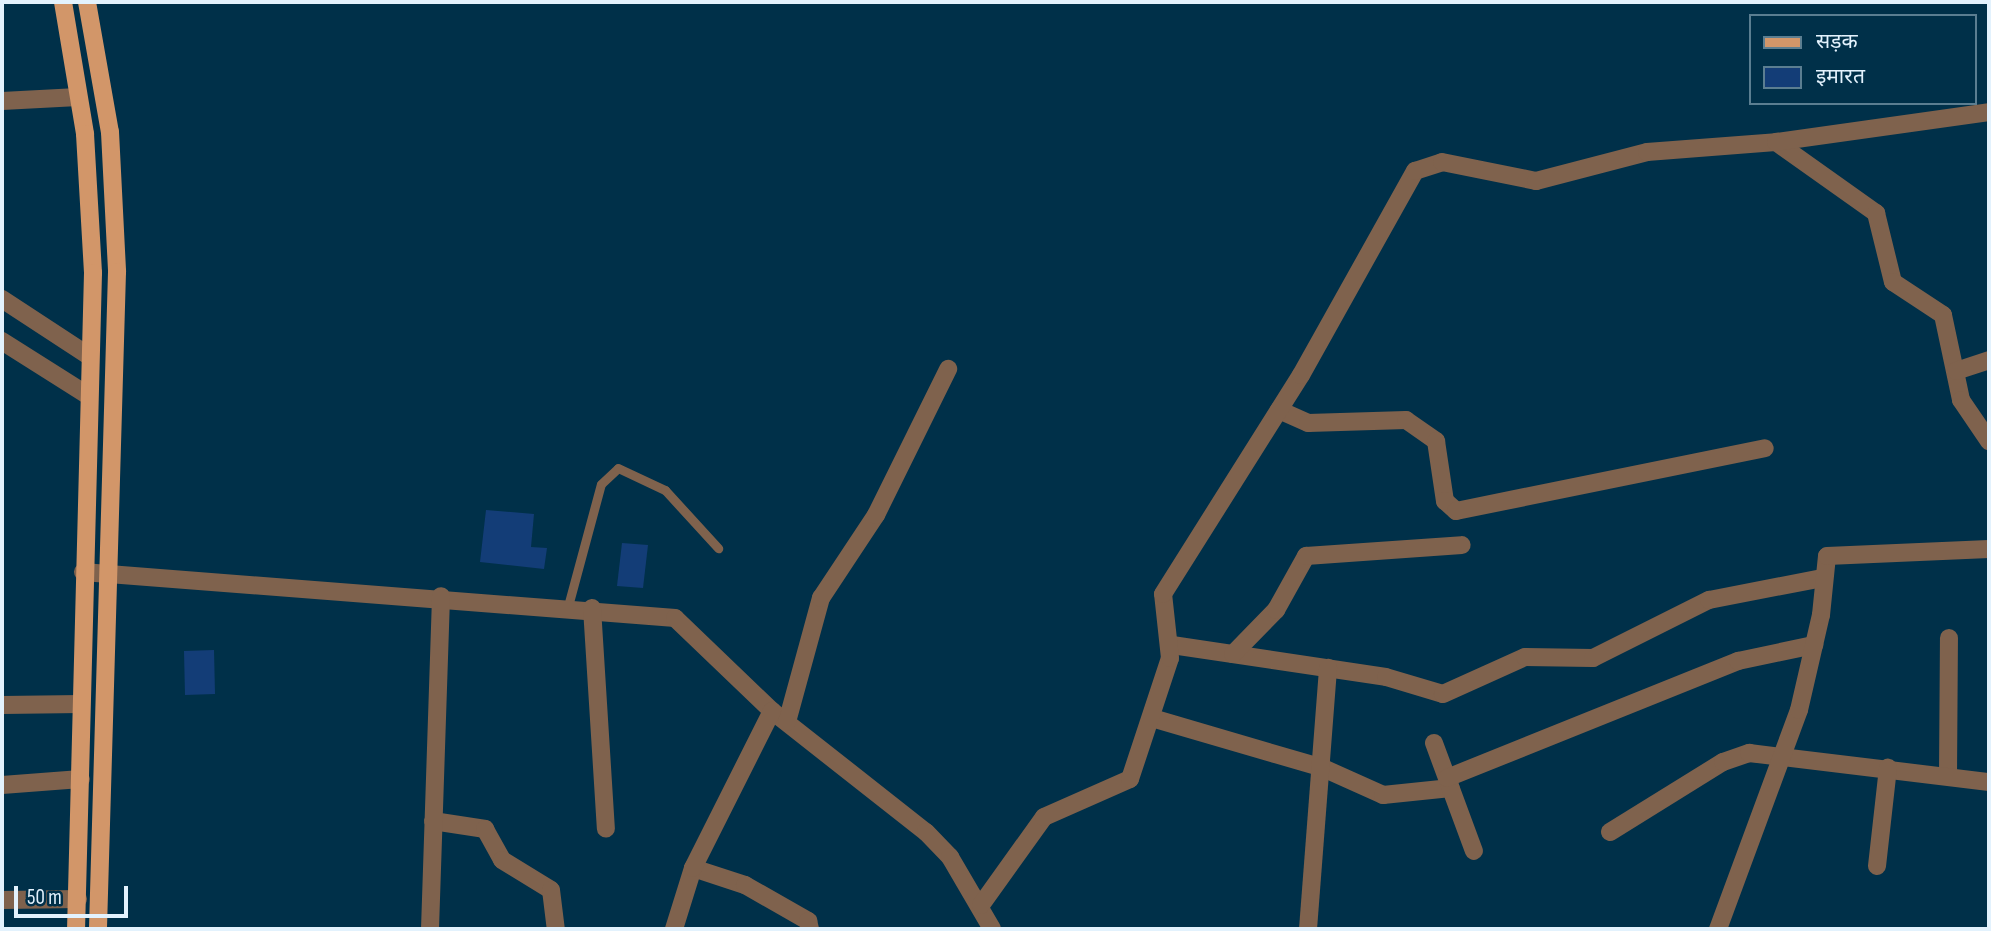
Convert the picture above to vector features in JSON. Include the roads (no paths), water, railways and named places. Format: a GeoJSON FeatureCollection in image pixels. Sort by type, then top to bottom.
{"type":"FeatureCollection","features":[{"type":"Feature","properties":{"kind":"main road"},"geometry":{"type":"LineString","coordinates":[[63,2],[78,97],[93,273],[83,572],[76,929]]}},
{"type":"Feature","properties":{"kind":"main road"},"geometry":{"type":"LineString","coordinates":[[87,2],[110,132],[117,272],[105,573],[98,929]]}},
{"type":"Feature","properties":{"kind":"street"},"geometry":{"type":"LineString","coordinates":[[2,100],[78,97]]}},
{"type":"Feature","properties":{"kind":"street"},"geometry":{"type":"LineString","coordinates":[[981,905],[1036,824],[1130,779],[1152,718],[1172,645],[1163,594],[1279,410],[1406,183],[1426,162],[1536,181],[1647,152],[1776,142],[1989,112]]}},
{"type":"Feature","properties":{"kind":"street"},"geometry":{"type":"LineString","coordinates":[[1776,142],[1876,213],[1893,282],[1943,315],[1967,414],[1989,441]]}},
{"type":"Feature","properties":{"kind":"street"},"geometry":{"type":"LineString","coordinates":[[2,299],[89,356]]}},
{"type":"Feature","properties":{"kind":"street"},"geometry":{"type":"LineString","coordinates":[[2,341],[89,396]]}},
{"type":"Feature","properties":{"kind":"street"},"geometry":{"type":"LineString","coordinates":[[1956,371],[1989,360]]}},
{"type":"Feature","properties":{"kind":"street"},"geometry":{"type":"LineString","coordinates":[[674,929],[693,868],[780,716],[821,598],[876,515],[948,369]]}},
{"type":"Feature","properties":{"kind":"street"},"geometry":{"type":"LineString","coordinates":[[1279,410],[1308,423],[1406,420],[1436,441],[1445,501],[1456,510],[1765,447]]}},
{"type":"Feature","properties":{"kind":"street"},"geometry":{"type":"LineString","coordinates":[[1233,654],[1276,610],[1306,556],[1462,545]]}},
{"type":"Feature","properties":{"kind":"street"},"geometry":{"type":"LineString","coordinates":[[1718,929],[1785,754],[1814,645],[1822,565],[1834,551],[1989,549]]}},
{"type":"Feature","properties":{"kind":"street"},"geometry":{"type":"LineString","coordinates":[[83,572],[441,596],[592,608],[675,618],[780,716],[926,832],[950,857],[981,905],[992,929]]}},
{"type":"Feature","properties":{"kind":"street"},"geometry":{"type":"LineString","coordinates":[[1172,645],[1328,668],[1455,693],[1525,657],[1593,658],[1709,600],[1822,578]]}},
{"type":"Feature","properties":{"kind":"street"},"geometry":{"type":"LineString","coordinates":[[430,929],[441,596]]}},
{"type":"Feature","properties":{"kind":"street"},"geometry":{"type":"LineString","coordinates":[[592,608],[606,829]]}},
{"type":"Feature","properties":{"kind":"street"},"geometry":{"type":"LineString","coordinates":[[1948,776],[1949,638]]}},
{"type":"Feature","properties":{"kind":"street"},"geometry":{"type":"LineString","coordinates":[[1152,718],[1323,768],[1383,795],[1449,783],[1738,662],[1814,645]]}},
{"type":"Feature","properties":{"kind":"street"},"geometry":{"type":"LineString","coordinates":[[1308,929],[1323,768],[1328,668]]}},
{"type":"Feature","properties":{"kind":"street"},"geometry":{"type":"LineString","coordinates":[[2,705],[81,704]]}},
{"type":"Feature","properties":{"kind":"street"},"geometry":{"type":"LineString","coordinates":[[1434,743],[1474,851]]}},
{"type":"Feature","properties":{"kind":"street"},"geometry":{"type":"LineString","coordinates":[[1610,832],[1731,759],[1785,754],[1989,782]]}},
{"type":"Feature","properties":{"kind":"street"},"geometry":{"type":"LineString","coordinates":[[1877,866],[1888,768]]}},
{"type":"Feature","properties":{"kind":"street"},"geometry":{"type":"LineString","coordinates":[[2,785],[81,779]]}},
{"type":"Feature","properties":{"kind":"street"},"geometry":{"type":"LineString","coordinates":[[433,821],[485,829],[510,867],[551,890],[556,929]]}},
{"type":"Feature","properties":{"kind":"street"},"geometry":{"type":"LineString","coordinates":[[693,868],[745,885],[808,921],[810,929]]}},
{"type":"Feature","properties":{"kind":"street"},"geometry":{"type":"LineString","coordinates":[[2,900],[78,899]]}},
{"type":"Feature","properties":{"kind":"lane"},"geometry":{"type":"LineString","coordinates":[[568,606],[601,484],[618,468],[665,490],[718,548]]}}]}
